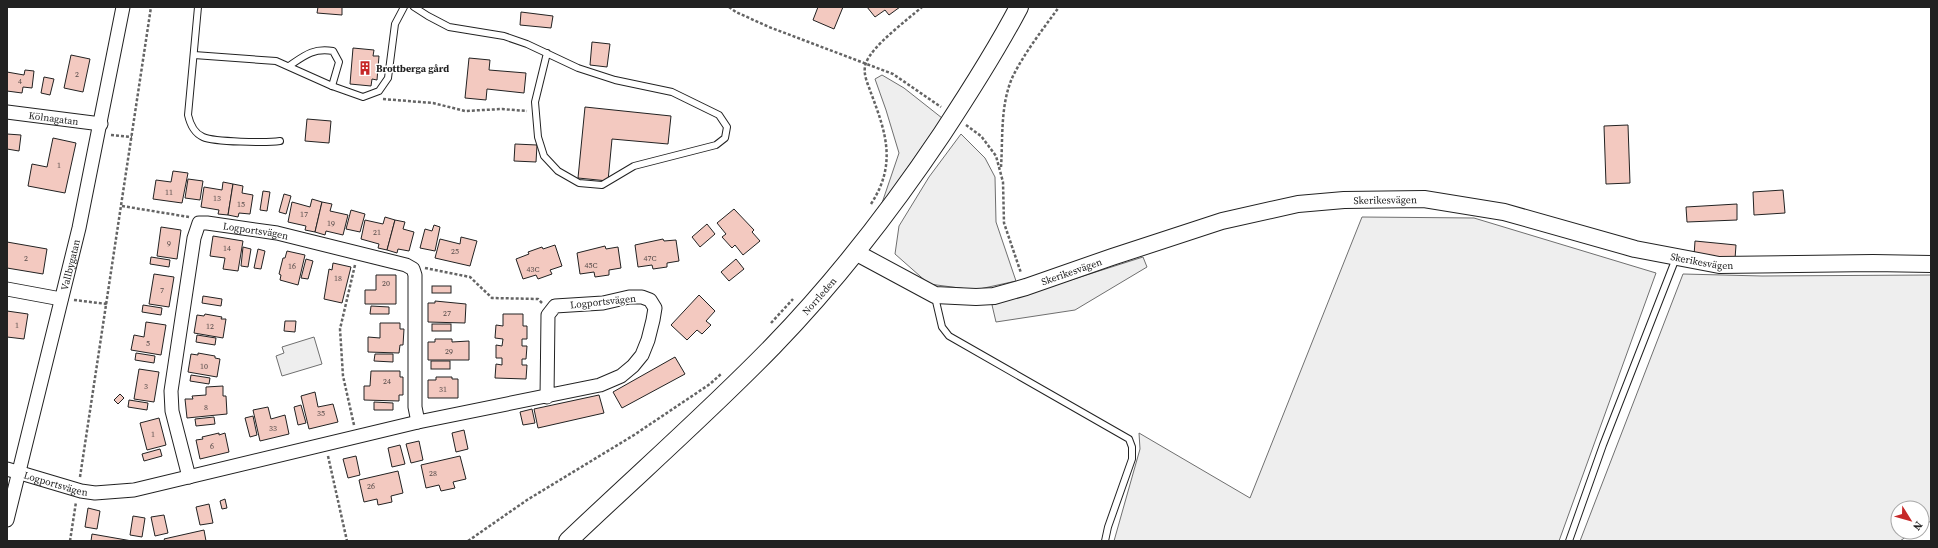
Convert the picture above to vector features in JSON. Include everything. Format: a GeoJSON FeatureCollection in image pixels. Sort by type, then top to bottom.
{"type":"FeatureCollection","features":[{"type":"Feature","properties":{"kind":"main road","name":"Norrleden"},"geometry":{"type":"LineString","coordinates":[[568,541],[772,346],[857,253],[902,193],[949,124],[993,54],[1018,7]]}},
{"type":"Feature","properties":{"kind":"street","name":"Vallbygatan"},"geometry":{"type":"LineString","coordinates":[[7,520],[13,471],[61,299],[79,228],[123,7]]}},
{"type":"Feature","properties":{"kind":"street","name":"Kölnagatan"},"geometry":{"type":"LineString","coordinates":[[7,112],[100,128]]}},
{"type":"Feature","properties":{"kind":"street","name":"Skerikesvägen"},"geometry":{"type":"LineString","coordinates":[[857,253],[935,295],[976,297],[994,296],[1026,287],[1222,221],[1298,204],[1344,200],[1424,199],[1504,212],[1634,249],[1719,265],[1872,263],[1931,264]]}},
{"type":"Feature","properties":{"kind":"street","name":"Logportsvägen"},"geometry":{"type":"LineString","coordinates":[[199,223],[207,222],[276,233],[406,264],[413,269]]}},
{"type":"Feature","properties":{"kind":"street"},"geometry":{"type":"LineString","coordinates":[[189,477],[172,411],[171,391],[194,238],[199,223]]}},
{"type":"Feature","properties":{"kind":"street"},"geometry":{"type":"LineString","coordinates":[[413,269],[415,407],[418,422]]}},
{"type":"Feature","properties":{"kind":"street"},"geometry":{"type":"LineString","coordinates":[[7,289],[61,299]]}},
{"type":"Feature","properties":{"kind":"street","name":"Logportsvägen"},"geometry":{"type":"LineString","coordinates":[[13,471],[78,490],[95,492],[134,490],[326,446],[418,422],[600,385],[621,376],[633,366],[642,354],[648,340],[655,308],[650,300],[642,297],[603,303],[555,306],[550,310]]}},
{"type":"Feature","properties":{"kind":"street"},"geometry":{"type":"LineString","coordinates":[[547,396],[548,315],[550,310]]}},
{"type":"Feature","properties":{"kind":"lane"},"geometry":{"type":"LineString","coordinates":[[198,7],[188,115],[190,123],[197,132],[206,138],[261,142],[280,141]]}},
{"type":"Feature","properties":{"kind":"lane"},"geometry":{"type":"LineString","coordinates":[[194,55],[276,61],[332,86],[363,97],[379,91],[388,78],[395,24],[404,7]]}},
{"type":"Feature","properties":{"kind":"lane"},"geometry":{"type":"LineString","coordinates":[[414,7],[449,27],[504,36],[527,44],[547,53],[578,68],[615,80],[672,92],[719,115],[727,127],[725,138],[716,145],[634,166],[602,185],[579,182],[558,171],[544,156],[538,137],[536,102],[547,53]]}},
{"type":"Feature","properties":{"kind":"lane"},"geometry":{"type":"LineString","coordinates":[[289,66],[308,54],[321,49],[333,51],[339,62],[332,86]]}},
{"type":"Feature","properties":{"kind":"lane"},"geometry":{"type":"LineString","coordinates":[[1569,541],[1603,445],[1676,258]]}},
{"type":"Feature","properties":{"kind":"lane"},"geometry":{"type":"LineString","coordinates":[[935,295],[942,327],[949,336],[1129,439],[1132,447],[1132,459],[1108,527],[1105,541]]}},
{"type":"Feature","properties":{"kind":"path"},"geometry":{"type":"LineString","coordinates":[[70,541],[151,7]]}},
{"type":"Feature","properties":{"kind":"path"},"geometry":{"type":"LineString","coordinates":[[729,7],[736,12],[769,27],[893,74],[945,110]]}},
{"type":"Feature","properties":{"kind":"path"},"geometry":{"type":"LineString","coordinates":[[867,210],[882,183],[887,152],[883,126],[865,76],[865,64],[871,52],[922,7]]}},
{"type":"Feature","properties":{"kind":"path"},"geometry":{"type":"LineString","coordinates":[[1000,171],[1006,100],[1013,77],[1059,7]]}},
{"type":"Feature","properties":{"kind":"path"},"geometry":{"type":"LineString","coordinates":[[363,97],[433,103],[465,111],[502,109],[536,111]]}},
{"type":"Feature","properties":{"kind":"path"},"geometry":{"type":"LineString","coordinates":[[964,123],[981,136],[996,156],[1003,182],[1004,223],[1026,287]]}},
{"type":"Feature","properties":{"kind":"path"},"geometry":{"type":"LineString","coordinates":[[100,128],[132,137]]}},
{"type":"Feature","properties":{"kind":"path"},"geometry":{"type":"LineString","coordinates":[[122,206],[190,218],[199,223]]}},
{"type":"Feature","properties":{"kind":"path"},"geometry":{"type":"LineString","coordinates":[[356,438],[343,376],[340,329],[358,253]]}},
{"type":"Feature","properties":{"kind":"path"},"geometry":{"type":"LineString","coordinates":[[413,269],[428,268],[470,278],[492,298],[538,299],[550,310]]}},
{"type":"Feature","properties":{"kind":"path"},"geometry":{"type":"LineString","coordinates":[[769,325],[796,296]]}},
{"type":"Feature","properties":{"kind":"path"},"geometry":{"type":"LineString","coordinates":[[61,299],[107,304]]}},
{"type":"Feature","properties":{"kind":"path"},"geometry":{"type":"LineString","coordinates":[[468,541],[526,500],[640,431],[710,384],[726,369]]}},
{"type":"Feature","properties":{"kind":"path"},"geometry":{"type":"LineString","coordinates":[[326,446],[347,541]]}},
{"type":"Feature","properties":{"kind":"shaded area"},"geometry":{"type":"Polygon","coordinates":[[[882,75],[904,88],[942,118],[881,206],[899,153],[875,79],[882,75]]]}},
{"type":"Feature","properties":{"kind":"shaded area"},"geometry":{"type":"Polygon","coordinates":[[[961,134],[985,158],[995,177],[996,222],[1016,281],[975,290],[929,284],[895,254],[899,226],[929,177],[961,134]]]}},
{"type":"Feature","properties":{"kind":"shaded area"},"geometry":{"type":"Polygon","coordinates":[[[1362,217],[1474,218],[1656,273],[1559,541],[1114,541],[1140,449],[1139,433],[1250,498],[1362,217]]]}},
{"type":"Feature","properties":{"kind":"shaded area"},"geometry":{"type":"Polygon","coordinates":[[[1143,257],[1147,267],[1075,310],[996,322],[992,305],[1143,257]]]}},
{"type":"Feature","properties":{"kind":"shaded area"},"geometry":{"type":"Polygon","coordinates":[[[1683,274],[1762,276],[1931,275],[1931,521],[1930,500],[1890,500],[1890,540],[1901,540],[1900,541],[1580,541],[1683,274]]]}},
{"type":"Feature","properties":{"kind":"shaded area"},"geometry":{"type":"Polygon","coordinates":[[[314,337],[322,364],[282,376],[276,356],[284,353],[282,347],[314,337]]]}},
{"type":"Feature","properties":{"kind":"building"},"geometry":{"type":"Polygon","coordinates":[[[318,7],[342,7],[342,15],[317,13],[318,7]]]}},
{"type":"Feature","properties":{"kind":"building"},"geometry":{"type":"Polygon","coordinates":[[[818,7],[843,7],[834,29],[813,20],[818,7]]]}},
{"type":"Feature","properties":{"kind":"building"},"geometry":{"type":"Polygon","coordinates":[[[867,7],[900,7],[889,15],[885,10],[875,17],[867,7]]]}},
{"type":"Feature","properties":{"kind":"building"},"geometry":{"type":"Polygon","coordinates":[[[521,12],[553,16],[551,28],[520,25],[521,12]]]}},
{"type":"Feature","properties":{"kind":"building"},"geometry":{"type":"Polygon","coordinates":[[[592,42],[610,44],[607,67],[590,65],[592,42]]]}},
{"type":"Feature","properties":{"kind":"building","name":"Brottberga gård"},"geometry":{"type":"Polygon","coordinates":[[[353,48],[374,50],[373,56],[379,56],[377,80],[372,79],[371,86],[350,84],[353,48]]]}},
{"type":"Feature","properties":{"kind":"building"},"geometry":{"type":"Polygon","coordinates":[[[71,55],[90,59],[83,92],[64,88],[71,55]]]}},
{"type":"Feature","properties":{"kind":"building"},"geometry":{"type":"Polygon","coordinates":[[[469,58],[490,60],[489,70],[526,73],[524,93],[487,89],[486,100],[465,98],[469,58]]]}},
{"type":"Feature","properties":{"kind":"building"},"geometry":{"type":"Polygon","coordinates":[[[25,70],[34,71],[32,88],[23,87],[22,93],[7,91],[7,72],[24,75],[25,70]]]}},
{"type":"Feature","properties":{"kind":"building"},"geometry":{"type":"Polygon","coordinates":[[[44,77],[54,79],[50,95],[41,93],[44,77]]]}},
{"type":"Feature","properties":{"kind":"building"},"geometry":{"type":"Polygon","coordinates":[[[585,107],[671,116],[668,144],[612,139],[608,181],[578,178],[585,107]]]}},
{"type":"Feature","properties":{"kind":"building"},"geometry":{"type":"Polygon","coordinates":[[[307,119],[331,121],[329,143],[305,141],[307,119]]]}},
{"type":"Feature","properties":{"kind":"building"},"geometry":{"type":"Polygon","coordinates":[[[1628,125],[1630,183],[1606,184],[1604,126],[1628,125]]]}},
{"type":"Feature","properties":{"kind":"building"},"geometry":{"type":"Polygon","coordinates":[[[7,134],[21,135],[19,151],[7,149],[7,134]]]}},
{"type":"Feature","properties":{"kind":"building"},"geometry":{"type":"Polygon","coordinates":[[[53,138],[76,143],[65,193],[28,186],[32,164],[47,167],[53,138]]]}},
{"type":"Feature","properties":{"kind":"building"},"geometry":{"type":"Polygon","coordinates":[[[515,144],[537,145],[536,162],[514,161],[515,144]]]}},
{"type":"Feature","properties":{"kind":"building"},"geometry":{"type":"Polygon","coordinates":[[[173,171],[188,173],[182,203],[153,199],[156,180],[171,182],[173,171]]]}},
{"type":"Feature","properties":{"kind":"building"},"geometry":{"type":"Polygon","coordinates":[[[188,179],[203,181],[200,200],[185,198],[188,179]]]}},
{"type":"Feature","properties":{"kind":"building"},"geometry":{"type":"Polygon","coordinates":[[[223,182],[233,184],[228,215],[218,214],[219,210],[201,207],[204,187],[222,190],[223,182]]]}},
{"type":"Feature","properties":{"kind":"building"},"geometry":{"type":"Polygon","coordinates":[[[233,184],[243,186],[242,193],[253,195],[250,214],[239,213],[238,217],[228,215],[233,184]]]}},
{"type":"Feature","properties":{"kind":"building"},"geometry":{"type":"Polygon","coordinates":[[[1783,190],[1785,213],[1754,215],[1753,192],[1783,190]]]}},
{"type":"Feature","properties":{"kind":"building"},"geometry":{"type":"Polygon","coordinates":[[[263,191],[270,192],[267,211],[260,210],[263,191]]]}},
{"type":"Feature","properties":{"kind":"building"},"geometry":{"type":"Polygon","coordinates":[[[284,194],[291,196],[286,214],[279,212],[284,194]]]}},
{"type":"Feature","properties":{"kind":"building"},"geometry":{"type":"Polygon","coordinates":[[[312,199],[322,202],[315,232],[305,230],[306,226],[288,222],[292,202],[310,207],[312,199]]]}},
{"type":"Feature","properties":{"kind":"building"},"geometry":{"type":"Polygon","coordinates":[[[322,202],[332,204],[330,211],[348,215],[343,235],[326,231],[325,235],[315,232],[322,202]]]}},
{"type":"Feature","properties":{"kind":"building"},"geometry":{"type":"Polygon","coordinates":[[[1737,204],[1737,220],[1687,222],[1686,207],[1737,204]]]}},
{"type":"Feature","properties":{"kind":"building"},"geometry":{"type":"Polygon","coordinates":[[[734,209],[754,230],[752,232],[760,241],[743,255],[735,245],[732,248],[722,237],[726,234],[717,223],[734,209]]]}},
{"type":"Feature","properties":{"kind":"building"},"geometry":{"type":"Polygon","coordinates":[[[351,210],[365,214],[360,232],[346,229],[351,210]]]}},
{"type":"Feature","properties":{"kind":"building"},"geometry":{"type":"Polygon","coordinates":[[[385,217],[395,220],[387,250],[378,248],[379,244],[361,239],[365,220],[383,224],[385,217]]]}},
{"type":"Feature","properties":{"kind":"building"},"geometry":{"type":"Polygon","coordinates":[[[395,220],[405,222],[403,229],[414,232],[409,251],[398,249],[397,253],[387,250],[395,220]]]}},
{"type":"Feature","properties":{"kind":"building"},"geometry":{"type":"Polygon","coordinates":[[[707,224],[715,234],[700,247],[692,237],[707,224]]]}},
{"type":"Feature","properties":{"kind":"building"},"geometry":{"type":"Polygon","coordinates":[[[434,225],[440,227],[435,251],[420,248],[425,229],[432,231],[434,225]]]}},
{"type":"Feature","properties":{"kind":"building"},"geometry":{"type":"Polygon","coordinates":[[[161,227],[181,230],[177,259],[157,256],[161,227]]]}},
{"type":"Feature","properties":{"kind":"building"},"geometry":{"type":"Polygon","coordinates":[[[213,236],[243,241],[238,271],[223,269],[225,258],[210,256],[213,236]]]}},
{"type":"Feature","properties":{"kind":"building"},"geometry":{"type":"Polygon","coordinates":[[[461,237],[477,241],[470,266],[435,258],[440,239],[460,244],[461,237]]]}},
{"type":"Feature","properties":{"kind":"building"},"geometry":{"type":"Polygon","coordinates":[[[663,239],[664,241],[676,240],[679,261],[667,263],[667,267],[653,269],[652,265],[638,267],[635,245],[663,239]]]}},
{"type":"Feature","properties":{"kind":"building"},"geometry":{"type":"Polygon","coordinates":[[[1695,241],[1736,245],[1735,259],[1694,256],[1695,241]]]}},
{"type":"Feature","properties":{"kind":"building"},"geometry":{"type":"Polygon","coordinates":[[[7,242],[47,249],[43,274],[7,268],[7,242]]]}},
{"type":"Feature","properties":{"kind":"building"},"geometry":{"type":"Polygon","coordinates":[[[555,245],[562,266],[550,270],[552,274],[538,279],[536,275],[523,279],[516,259],[529,254],[528,252],[542,247],[543,249],[555,245]]]}},
{"type":"Feature","properties":{"kind":"building"},"geometry":{"type":"Polygon","coordinates":[[[605,246],[606,249],[618,247],[621,268],[609,270],[609,275],[595,277],[594,272],[580,274],[577,253],[605,246]]]}},
{"type":"Feature","properties":{"kind":"building"},"geometry":{"type":"Polygon","coordinates":[[[243,247],[251,249],[248,267],[241,266],[243,247]]]}},
{"type":"Feature","properties":{"kind":"building"},"geometry":{"type":"Polygon","coordinates":[[[258,249],[265,251],[261,269],[254,268],[258,249]]]}},
{"type":"Feature","properties":{"kind":"building"},"geometry":{"type":"Polygon","coordinates":[[[287,251],[305,255],[298,285],[280,280],[281,275],[279,274],[283,258],[285,258],[287,251]]]}},
{"type":"Feature","properties":{"kind":"building"},"geometry":{"type":"Polygon","coordinates":[[[151,257],[170,260],[169,267],[150,264],[151,257]]]}},
{"type":"Feature","properties":{"kind":"building"},"geometry":{"type":"Polygon","coordinates":[[[306,259],[313,261],[308,279],[301,278],[306,259]]]}},
{"type":"Feature","properties":{"kind":"building"},"geometry":{"type":"Polygon","coordinates":[[[736,259],[744,269],[729,281],[721,272],[736,259]]]}},
{"type":"Feature","properties":{"kind":"building"},"geometry":{"type":"Polygon","coordinates":[[[333,263],[351,267],[342,303],[324,299],[329,269],[332,270],[333,263]]]}},
{"type":"Feature","properties":{"kind":"building"},"geometry":{"type":"Polygon","coordinates":[[[154,274],[174,277],[169,307],[149,304],[154,274]]]}},
{"type":"Feature","properties":{"kind":"building"},"geometry":{"type":"Polygon","coordinates":[[[376,275],[396,275],[396,304],[365,304],[365,290],[376,290],[376,275]]]}},
{"type":"Feature","properties":{"kind":"building"},"geometry":{"type":"Polygon","coordinates":[[[432,286],[451,286],[451,293],[432,293],[432,286]]]}},
{"type":"Feature","properties":{"kind":"building"},"geometry":{"type":"Polygon","coordinates":[[[699,295],[715,311],[706,321],[711,325],[702,334],[697,330],[687,340],[671,325],[699,295]]]}},
{"type":"Feature","properties":{"kind":"building"},"geometry":{"type":"Polygon","coordinates":[[[203,296],[222,299],[221,306],[202,303],[203,296]]]}},
{"type":"Feature","properties":{"kind":"building"},"geometry":{"type":"Polygon","coordinates":[[[435,301],[466,304],[465,323],[428,322],[428,303],[435,303],[435,301]]]}},
{"type":"Feature","properties":{"kind":"building"},"geometry":{"type":"Polygon","coordinates":[[[143,305],[162,308],[161,315],[142,312],[143,305]]]}},
{"type":"Feature","properties":{"kind":"building"},"geometry":{"type":"Polygon","coordinates":[[[371,306],[389,307],[389,314],[370,314],[371,306]]]}},
{"type":"Feature","properties":{"kind":"building"},"geometry":{"type":"Polygon","coordinates":[[[7,311],[28,314],[24,339],[7,337],[7,311]]]}},
{"type":"Feature","properties":{"kind":"building"},"geometry":{"type":"Polygon","coordinates":[[[205,314],[226,319],[223,338],[194,333],[197,315],[204,316],[205,314]]]}},
{"type":"Feature","properties":{"kind":"building"},"geometry":{"type":"Polygon","coordinates":[[[503,314],[523,314],[523,326],[527,326],[527,339],[522,339],[522,346],[527,346],[526,359],[522,359],[522,365],[527,365],[526,379],[495,378],[496,364],[502,365],[502,358],[496,358],[496,345],[502,346],[503,339],[495,338],[496,325],[503,326],[503,314]]]}},
{"type":"Feature","properties":{"kind":"building"},"geometry":{"type":"Polygon","coordinates":[[[285,321],[296,321],[295,332],[284,331],[285,321]]]}},
{"type":"Feature","properties":{"kind":"building"},"geometry":{"type":"Polygon","coordinates":[[[146,322],[166,325],[161,355],[131,350],[134,335],[144,337],[146,322]]]}},
{"type":"Feature","properties":{"kind":"building"},"geometry":{"type":"Polygon","coordinates":[[[380,323],[400,323],[400,329],[404,329],[403,345],[400,345],[399,353],[368,352],[368,337],[380,338],[380,323]]]}},
{"type":"Feature","properties":{"kind":"building"},"geometry":{"type":"Polygon","coordinates":[[[432,324],[451,324],[451,331],[432,331],[432,324]]]}},
{"type":"Feature","properties":{"kind":"building"},"geometry":{"type":"Polygon","coordinates":[[[197,335],[216,338],[215,345],[196,342],[197,335]]]}},
{"type":"Feature","properties":{"kind":"building"},"geometry":{"type":"Polygon","coordinates":[[[435,339],[452,339],[452,342],[469,341],[469,360],[428,360],[428,342],[435,342],[435,339]]]}},
{"type":"Feature","properties":{"kind":"building"},"geometry":{"type":"Polygon","coordinates":[[[136,353],[155,356],[154,363],[135,360],[136,353]]]}},
{"type":"Feature","properties":{"kind":"building"},"geometry":{"type":"Polygon","coordinates":[[[198,353],[215,356],[215,358],[220,359],[217,377],[188,372],[191,354],[198,355],[198,353]]]}},
{"type":"Feature","properties":{"kind":"building"},"geometry":{"type":"Polygon","coordinates":[[[375,354],[393,354],[393,362],[374,361],[375,354]]]}},
{"type":"Feature","properties":{"kind":"building"},"geometry":{"type":"Polygon","coordinates":[[[675,357],[685,374],[622,408],[613,392],[675,357]]]}},
{"type":"Feature","properties":{"kind":"building"},"geometry":{"type":"Polygon","coordinates":[[[431,361],[450,361],[450,369],[431,369],[431,361]]]}},
{"type":"Feature","properties":{"kind":"building"},"geometry":{"type":"Polygon","coordinates":[[[139,369],[159,372],[154,402],[134,399],[139,369]]]}},
{"type":"Feature","properties":{"kind":"building"},"geometry":{"type":"Polygon","coordinates":[[[371,371],[400,371],[400,377],[403,377],[403,395],[399,395],[399,401],[364,400],[364,386],[370,386],[371,371]]]}},
{"type":"Feature","properties":{"kind":"building"},"geometry":{"type":"Polygon","coordinates":[[[191,375],[210,378],[209,384],[190,381],[191,375]]]}},
{"type":"Feature","properties":{"kind":"building"},"geometry":{"type":"Polygon","coordinates":[[[436,377],[452,377],[452,379],[458,379],[458,398],[428,398],[428,380],[436,380],[436,377]]]}},
{"type":"Feature","properties":{"kind":"building"},"geometry":{"type":"Polygon","coordinates":[[[223,386],[223,396],[226,396],[227,414],[187,418],[185,399],[193,399],[192,396],[206,395],[206,387],[223,386]]]}},
{"type":"Feature","properties":{"kind":"building"},"geometry":{"type":"Polygon","coordinates":[[[315,392],[318,407],[333,404],[338,422],[309,429],[301,396],[315,392]]]}},
{"type":"Feature","properties":{"kind":"building"},"geometry":{"type":"Polygon","coordinates":[[[120,394],[124,398],[118,404],[114,400],[120,394]]]}},
{"type":"Feature","properties":{"kind":"building"},"geometry":{"type":"Polygon","coordinates":[[[599,395],[604,413],[538,428],[534,409],[599,395]]]}},
{"type":"Feature","properties":{"kind":"building"},"geometry":{"type":"Polygon","coordinates":[[[129,400],[148,403],[147,410],[128,407],[129,400]]]}},
{"type":"Feature","properties":{"kind":"building"},"geometry":{"type":"Polygon","coordinates":[[[374,402],[393,403],[393,410],[374,410],[374,402]]]}},
{"type":"Feature","properties":{"kind":"building"},"geometry":{"type":"Polygon","coordinates":[[[301,405],[306,423],[298,425],[294,407],[301,405]]]}},
{"type":"Feature","properties":{"kind":"building"},"geometry":{"type":"Polygon","coordinates":[[[268,407],[271,419],[285,415],[289,434],[260,441],[253,410],[268,407]]]}},
{"type":"Feature","properties":{"kind":"building"},"geometry":{"type":"Polygon","coordinates":[[[532,409],[535,423],[523,425],[520,412],[532,409]]]}},
{"type":"Feature","properties":{"kind":"building"},"geometry":{"type":"Polygon","coordinates":[[[253,416],[257,435],[250,437],[245,418],[253,416]]]}},
{"type":"Feature","properties":{"kind":"building"},"geometry":{"type":"Polygon","coordinates":[[[214,417],[215,424],[196,426],[195,419],[214,417]]]}},
{"type":"Feature","properties":{"kind":"building"},"geometry":{"type":"Polygon","coordinates":[[[159,418],[166,445],[147,450],[140,423],[159,418]]]}},
{"type":"Feature","properties":{"kind":"building"},"geometry":{"type":"Polygon","coordinates":[[[464,430],[468,449],[456,452],[452,433],[464,430]]]}},
{"type":"Feature","properties":{"kind":"building"},"geometry":{"type":"Polygon","coordinates":[[[219,433],[219,435],[225,433],[229,452],[200,459],[196,440],[219,433]]]}},
{"type":"Feature","properties":{"kind":"building"},"geometry":{"type":"Polygon","coordinates":[[[419,441],[423,460],[411,463],[406,444],[419,441]]]}},
{"type":"Feature","properties":{"kind":"building"},"geometry":{"type":"Polygon","coordinates":[[[400,445],[405,464],[392,467],[388,448],[400,445]]]}},
{"type":"Feature","properties":{"kind":"building"},"geometry":{"type":"Polygon","coordinates":[[[160,449],[162,456],[144,461],[142,454],[160,449]]]}},
{"type":"Feature","properties":{"kind":"building"},"geometry":{"type":"Polygon","coordinates":[[[356,456],[360,475],[348,478],[343,459],[356,456]]]}},
{"type":"Feature","properties":{"kind":"building"},"geometry":{"type":"Polygon","coordinates":[[[460,456],[466,479],[453,482],[455,488],[441,491],[439,485],[426,488],[421,465],[460,456]]]}},
{"type":"Feature","properties":{"kind":"building"},"geometry":{"type":"Polygon","coordinates":[[[398,471],[403,493],[391,496],[392,502],[378,505],[377,499],[364,502],[359,480],[398,471]]]}},
{"type":"Feature","properties":{"kind":"building"},"geometry":{"type":"Polygon","coordinates":[[[225,499],[227,508],[222,509],[220,501],[225,499]]]}},
{"type":"Feature","properties":{"kind":"building"},"geometry":{"type":"Polygon","coordinates":[[[209,504],[213,523],[200,525],[196,507],[209,504]]]}},
{"type":"Feature","properties":{"kind":"building"},"geometry":{"type":"Polygon","coordinates":[[[88,508],[100,511],[97,529],[85,527],[88,508]]]}},
{"type":"Feature","properties":{"kind":"building"},"geometry":{"type":"Polygon","coordinates":[[[164,515],[168,533],[155,536],[151,517],[164,515]]]}},
{"type":"Feature","properties":{"kind":"building"},"geometry":{"type":"Polygon","coordinates":[[[133,516],[145,518],[142,537],[130,535],[133,516]]]}},
{"type":"Feature","properties":{"kind":"building"},"geometry":{"type":"Polygon","coordinates":[[[204,530],[206,541],[165,541],[164,539],[204,530]]]}},
{"type":"Feature","properties":{"kind":"building"},"geometry":{"type":"Polygon","coordinates":[[[92,534],[132,541],[91,541],[92,534]]]}},
{"type":"Feature","properties":{"kind":"place","name":"Brottberga gård"},"geometry":{"type":"Point","coordinates":[365,68]}}]}
